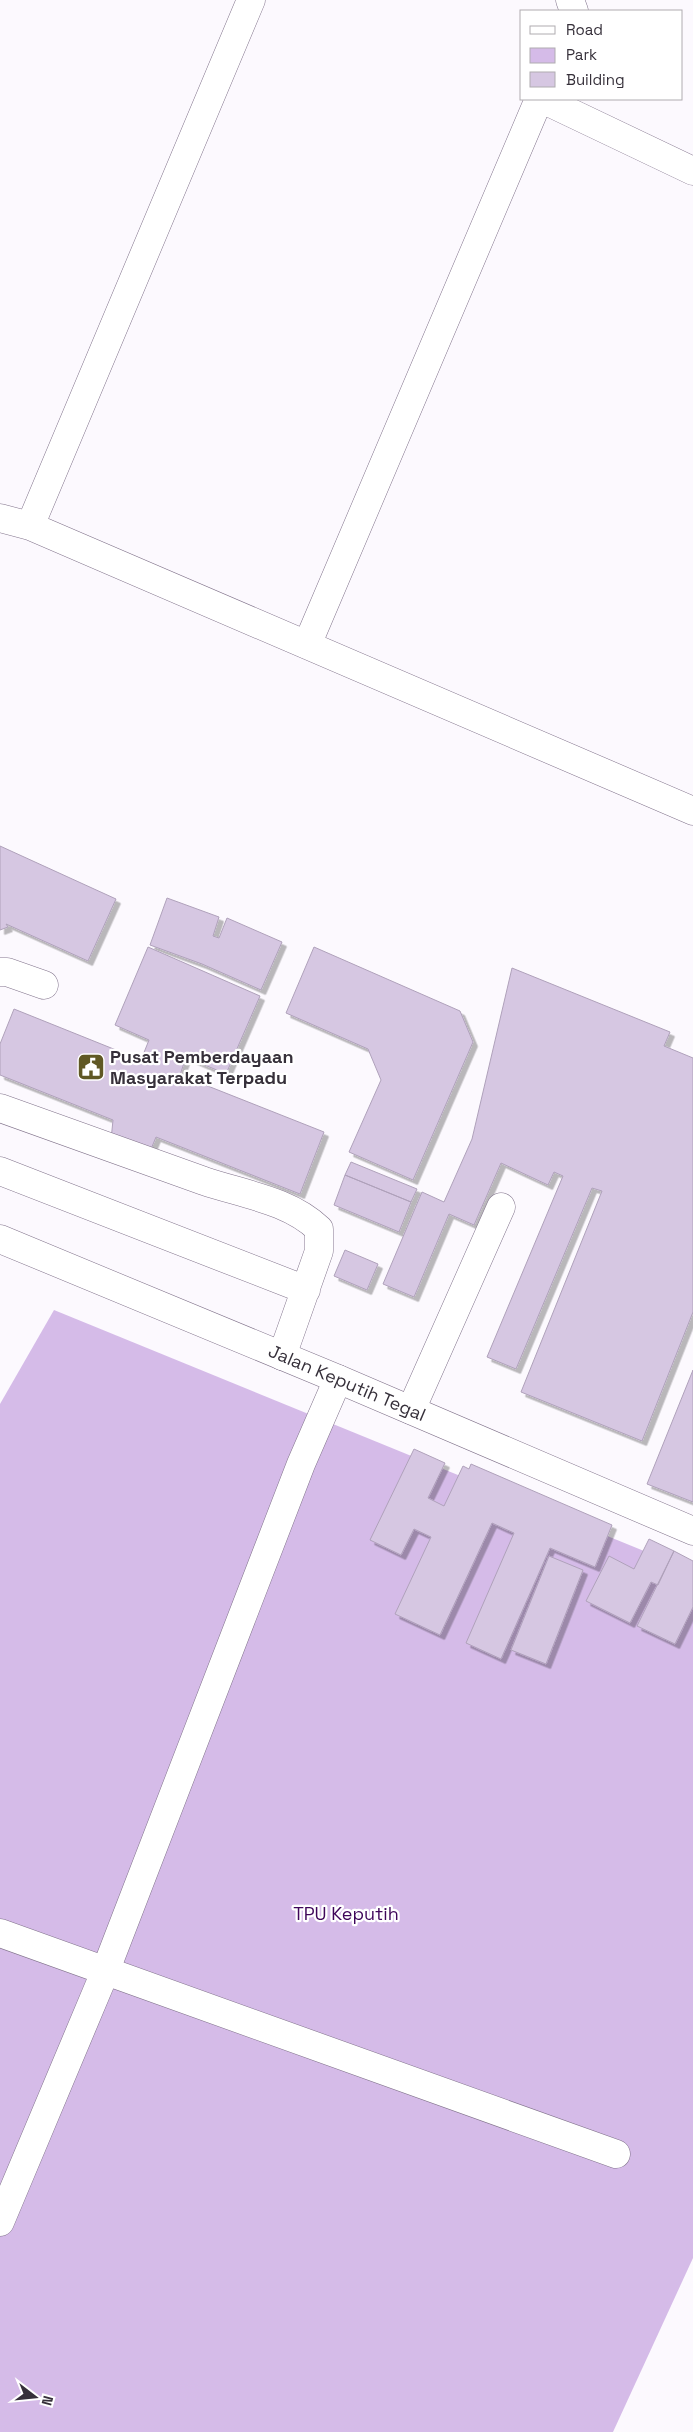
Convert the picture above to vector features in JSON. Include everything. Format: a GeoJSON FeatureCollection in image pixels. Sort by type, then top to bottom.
{"type":"FeatureCollection","features":[{"type":"Feature","properties":{"kind":"street"},"geometry":{"type":"LineString","coordinates":[[30,526],[251,0]]}},
{"type":"Feature","properties":{"kind":"street"},"geometry":{"type":"LineString","coordinates":[[307,645],[541,100]]}},
{"type":"Feature","properties":{"kind":"street"},"geometry":{"type":"LineString","coordinates":[[543,100],[693,171]]}},
{"type":"Feature","properties":{"kind":"street"},"geometry":{"type":"LineString","coordinates":[[0,518],[30,526],[693,811]]}},
{"type":"Feature","properties":{"kind":"street"},"geometry":{"type":"LineString","coordinates":[[0,972],[7,972],[44,985]]}},
{"type":"Feature","properties":{"kind":"street"},"geometry":{"type":"LineString","coordinates":[[0,1108],[212,1184],[272,1203],[294,1211],[309,1220],[318,1229],[319,1251],[306,1290],[298,1305],[282,1356]]}},
{"type":"Feature","properties":{"kind":"street"},"geometry":{"type":"LineString","coordinates":[[0,1171],[306,1290]]}},
{"type":"Feature","properties":{"kind":"street"},"geometry":{"type":"LineString","coordinates":[[412,1410],[501,1208]]}},
{"type":"Feature","properties":{"kind":"street","name":"Jalan Keputih Tegal"},"geometry":{"type":"LineString","coordinates":[[0,1238],[412,1410],[693,1531]]}},
{"type":"Feature","properties":{"kind":"street"},"geometry":{"type":"LineString","coordinates":[[0,2222],[105,1972],[302,1464],[338,1379]]}},
{"type":"Feature","properties":{"kind":"street"},"geometry":{"type":"LineString","coordinates":[[0,1933],[616,2154]]}},
{"type":"Feature","properties":{"kind":"green space","name":"TPU Keputih"},"geometry":{"type":"Polygon","coordinates":[[[54,1310],[693,1571],[693,2258],[613,2432],[0,2432],[0,1404],[54,1310]]]}},
{"type":"Feature","properties":{"kind":"building"},"geometry":{"type":"Polygon","coordinates":[[[0,846],[116,899],[88,961],[6,924],[8,927],[0,930],[0,846]]]}},
{"type":"Feature","properties":{"kind":"building"},"geometry":{"type":"Polygon","coordinates":[[[167,898],[219,917],[213,936],[219,938],[227,918],[282,942],[261,990],[202,964],[150,945],[167,898]]]}},
{"type":"Feature","properties":{"kind":"building","name":"Pusat Pemberdayaan Masyarakat Terpadu"},"geometry":{"type":"Polygon","coordinates":[[[148,947],[260,996],[226,1074],[186,1057],[180,1075],[324,1132],[300,1194],[156,1137],[149,1154],[111,1140],[113,1120],[0,1075],[0,1044],[14,1009],[141,1060],[149,1040],[115,1025],[148,947]]]}},
{"type":"Feature","properties":{"kind":"building"},"geometry":{"type":"Polygon","coordinates":[[[314,947],[460,1011],[473,1042],[413,1180],[349,1152],[381,1080],[368,1049],[286,1013],[314,947]]]}},
{"type":"Feature","properties":{"kind":"building"},"geometry":{"type":"Polygon","coordinates":[[[512,968],[670,1032],[664,1046],[693,1058],[693,1312],[642,1441],[521,1392],[602,1191],[592,1188],[516,1369],[487,1357],[563,1176],[554,1172],[548,1185],[501,1163],[474,1225],[449,1214],[414,1297],[383,1284],[422,1192],[444,1202],[472,1139],[512,968]]]}},
{"type":"Feature","properties":{"kind":"building"},"geometry":{"type":"Polygon","coordinates":[[[351,1162],[417,1189],[411,1202],[345,1175],[351,1162]]]}},
{"type":"Feature","properties":{"kind":"building"},"geometry":{"type":"Polygon","coordinates":[[[345,1175],[411,1202],[399,1232],[334,1205],[345,1175]]]}},
{"type":"Feature","properties":{"kind":"building"},"geometry":{"type":"Polygon","coordinates":[[[345,1250],[378,1264],[367,1290],[334,1276],[345,1250]]]}},
{"type":"Feature","properties":{"kind":"building"},"geometry":{"type":"Polygon","coordinates":[[[693,1370],[693,1502],[647,1484],[693,1370]]]}},
{"type":"Feature","properties":{"kind":"building"},"geometry":{"type":"Polygon","coordinates":[[[414,1449],[445,1463],[428,1498],[444,1506],[463,1466],[469,1469],[471,1464],[612,1525],[595,1567],[550,1548],[501,1659],[466,1643],[514,1533],[492,1523],[440,1635],[395,1614],[431,1537],[414,1529],[401,1555],[370,1540],[414,1449]]]}},
{"type":"Feature","properties":{"kind":"building"},"geometry":{"type":"Polygon","coordinates":[[[649,1539],[674,1551],[658,1585],[651,1582],[630,1623],[586,1601],[609,1556],[634,1569],[649,1539]]]}},
{"type":"Feature","properties":{"kind":"building"},"geometry":{"type":"Polygon","coordinates":[[[674,1551],[693,1561],[693,1607],[675,1644],[637,1626],[674,1551]]]}},
{"type":"Feature","properties":{"kind":"building"},"geometry":{"type":"Polygon","coordinates":[[[549,1556],[583,1570],[546,1664],[511,1650],[549,1556]]]}},
{"type":"Feature","properties":{"kind":"place","name":"Pusat Pemberdayaan Masyarakat Terpadu"},"geometry":{"type":"Point","coordinates":[91,1067]}}]}
